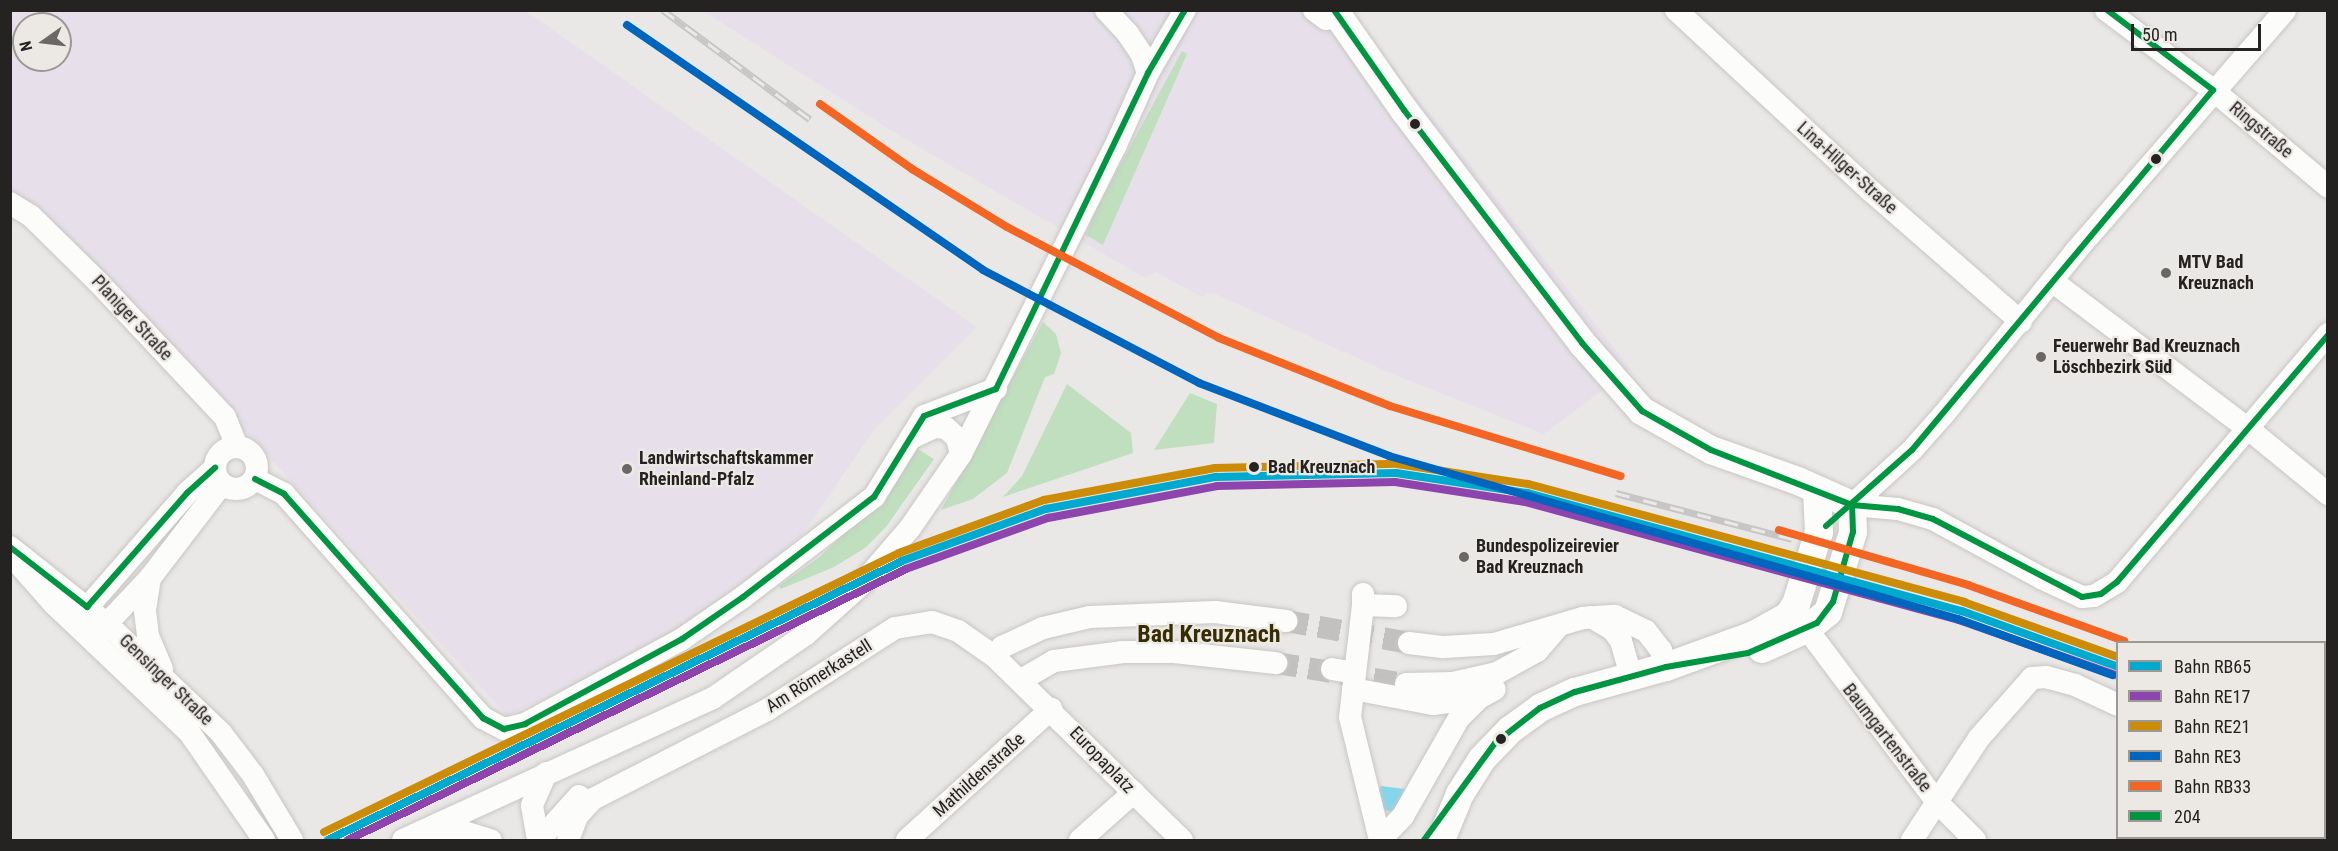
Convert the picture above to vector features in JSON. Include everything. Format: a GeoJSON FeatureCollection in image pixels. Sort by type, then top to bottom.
{"type":"FeatureCollection","features":[{"type":"Feature","properties":{"kind":"main road"},"geometry":{"type":"LineString","coordinates":[[1323,13],[1360,48],[1582,343],[1642,411],[1701,446],[1852,505]]}},
{"type":"Feature","properties":{"kind":"main road"},"geometry":{"type":"LineString","coordinates":[[1666,667],[1774,627],[1794,609],[1819,532],[1817,490]]}},
{"type":"Feature","properties":{"kind":"main road"},"geometry":{"type":"LineString","coordinates":[[1819,532],[1852,505]]}},
{"type":"Feature","properties":{"kind":"main road"},"geometry":{"type":"LineString","coordinates":[[1424,840],[1460,794],[1482,759],[1525,718],[1575,692],[1666,667],[1748,653],[1807,629],[1823,618],[1833,602],[1851,541],[1852,505]]}},
{"type":"Feature","properties":{"kind":"main road"},"geometry":{"type":"LineString","coordinates":[[1441,840],[1460,794]]}},
{"type":"Feature","properties":{"kind":"street"},"geometry":{"type":"LineString","coordinates":[[1106,10],[1128,34],[1148,73]]}},
{"type":"Feature","properties":{"kind":"street","name":"Lina-Hilger-Straße"},"geometry":{"type":"LineString","coordinates":[[1676,10],[1871,191],[2021,322]]}},
{"type":"Feature","properties":{"kind":"street","name":"Ringstraße"},"geometry":{"type":"LineString","coordinates":[[2106,10],[2213,90],[2328,187]]}},
{"type":"Feature","properties":{"kind":"street"},"geometry":{"type":"LineString","coordinates":[[1852,505],[1912,450],[2213,90],[2285,10]]}},
{"type":"Feature","properties":{"kind":"street"},"geometry":{"type":"LineString","coordinates":[[1115,147],[1148,73],[1166,42],[1194,11]]}},
{"type":"Feature","properties":{"kind":"street"},"geometry":{"type":"LineString","coordinates":[[405,839],[556,769],[681,716],[745,679],[790,647],[834,611],[886,557],[957,460],[996,389],[1115,147],[1194,11]]}},
{"type":"Feature","properties":{"kind":"street"},"geometry":{"type":"LineString","coordinates":[[1128,34],[1150,44],[1166,42]]}},
{"type":"Feature","properties":{"kind":"street","name":"Planiger Straße"},"geometry":{"type":"LineString","coordinates":[[10,203],[31,216],[99,283],[225,417],[237,447],[255,458],[255,479]]}},
{"type":"Feature","properties":{"kind":"street"},"geometry":{"type":"LineString","coordinates":[[2052,281],[2246,427],[2328,494]]}},
{"type":"Feature","properties":{"kind":"street"},"geometry":{"type":"LineString","coordinates":[[1852,505],[1899,509],[1933,519],[2043,579],[2082,597],[2108,591],[2328,333]]}},
{"type":"Feature","properties":{"kind":"street"},"geometry":{"type":"LineString","coordinates":[[218,476],[240,489],[255,479],[284,494],[483,718],[504,729],[525,724],[682,639],[743,597],[874,497],[924,416],[996,389]]}},
{"type":"Feature","properties":{"kind":"street"},"geometry":{"type":"LineString","coordinates":[[911,438],[935,427],[946,429],[957,438],[957,460]]}},
{"type":"Feature","properties":{"kind":"street"},"geometry":{"type":"LineString","coordinates":[[100,632],[150,578],[218,476],[219,455],[237,447]]}},
{"type":"Feature","properties":{"kind":"street"},"geometry":{"type":"LineString","coordinates":[[81,615],[188,493],[218,476]]}},
{"type":"Feature","properties":{"kind":"street","name":"Gensinger Straße"},"geometry":{"type":"LineString","coordinates":[[10,547],[100,632],[189,732],[264,840]]}},
{"type":"Feature","properties":{"kind":"street","name":"Gensinger Straße"},"geometry":{"type":"LineString","coordinates":[[10,553],[29,579],[81,615]]}},
{"type":"Feature","properties":{"kind":"street"},"geometry":{"type":"LineString","coordinates":[[150,578],[145,611],[148,636],[165,675]]}},
{"type":"Feature","properties":{"kind":"street"},"geometry":{"type":"LineString","coordinates":[[1380,840],[1350,717],[1363,599],[1396,606]]}},
{"type":"Feature","properties":{"kind":"street"},"geometry":{"type":"LineString","coordinates":[[994,656],[1002,647],[1043,628],[1090,617],[1215,612],[1286,621]]}},
{"type":"Feature","properties":{"kind":"street"},"geometry":{"type":"LineString","coordinates":[[1409,643],[1461,647],[1511,641],[1591,617],[1615,616],[1637,624],[1655,640],[1666,667]]}},
{"type":"Feature","properties":{"kind":"street"},"geometry":{"type":"LineString","coordinates":[[1090,617],[1083,628],[1083,639],[1098,655]]}},
{"type":"Feature","properties":{"kind":"street"},"geometry":{"type":"LineString","coordinates":[[1591,617],[1612,629],[1621,641],[1631,676]]}},
{"type":"Feature","properties":{"kind":"street","name":"Am Römerkastell"},"geometry":{"type":"LineString","coordinates":[[568,840],[574,822],[586,804],[767,710],[895,628],[917,622],[944,624],[994,656]]}},
{"type":"Feature","properties":{"kind":"street"},"geometry":{"type":"LineString","coordinates":[[1774,627],[1807,629]]}},
{"type":"Feature","properties":{"kind":"street"},"geometry":{"type":"LineString","coordinates":[[1406,684],[1471,680],[1518,664],[1557,628]]}},
{"type":"Feature","properties":{"kind":"street","name":"Baumgartenstraße"},"geometry":{"type":"LineString","coordinates":[[1807,629],[1936,801],[1975,840]]}},
{"type":"Feature","properties":{"kind":"street","name":"Gensinger Straße"},"geometry":{"type":"LineString","coordinates":[[100,632],[165,675],[221,733],[253,776],[292,840]]}},
{"type":"Feature","properties":{"kind":"street"},"geometry":{"type":"LineString","coordinates":[[1511,641],[1520,651],[1518,664]]}},
{"type":"Feature","properties":{"kind":"street"},"geometry":{"type":"LineString","coordinates":[[1021,680],[1054,661],[1098,655],[1174,652],[1276,663]]}},
{"type":"Feature","properties":{"kind":"street","name":"Europaplatz"},"geometry":{"type":"LineString","coordinates":[[994,656],[1051,709],[1182,840]]}},
{"type":"Feature","properties":{"kind":"street"},"geometry":{"type":"LineString","coordinates":[[1332,669],[1354,681],[1433,704],[1487,694],[1459,718],[1402,816],[1380,840]]}},
{"type":"Feature","properties":{"kind":"street"},"geometry":{"type":"LineString","coordinates":[[1912,840],[1979,738],[2038,676],[2075,685],[2116,704]]}},
{"type":"Feature","properties":{"kind":"street","name":"Mathildenstraße"},"geometry":{"type":"LineString","coordinates":[[907,840],[1051,709]]}},
{"type":"Feature","properties":{"kind":"street"},"geometry":{"type":"LineString","coordinates":[[541,837],[532,805],[556,769]]}},
{"type":"Feature","properties":{"kind":"street","name":"Am Römerkastell"},"geometry":{"type":"LineString","coordinates":[[541,837],[572,802],[589,790],[645,772]]}},
{"type":"Feature","properties":{"kind":"street"},"geometry":{"type":"LineString","coordinates":[[1080,840],[1134,792]]}},
{"type":"Feature","properties":{"kind":"street"},"geometry":{"type":"LineString","coordinates":[[405,839],[464,832],[491,840]]}},
{"type":"Feature","properties":{"kind":"shaded area"},"geometry":{"type":"Polygon","coordinates":[[[10,11],[526,11],[977,327],[874,430],[802,535],[683,632],[507,716],[45,214],[11,191],[10,11]]]}},
{"type":"Feature","properties":{"kind":"shaded area"},"geometry":{"type":"Polygon","coordinates":[[[703,11],[1349,11],[1631,369],[1544,434],[1397,376],[1211,292],[1202,297],[1155,272],[1145,278],[905,139],[703,11]]]}},
{"type":"Feature","properties":{"kind":"green space"},"geometry":{"type":"Polygon","coordinates":[[[1182,51],[1187,54],[1103,245],[1086,235],[1093,215],[1182,51]]]}},
{"type":"Feature","properties":{"kind":"green space"},"geometry":{"type":"Polygon","coordinates":[[[1043,322],[1056,334],[1061,353],[1054,374],[1045,377],[1007,473],[973,499],[941,510],[1043,322]]]}},
{"type":"Feature","properties":{"kind":"green space"},"geometry":{"type":"Polygon","coordinates":[[[1067,384],[1131,433],[1133,453],[1003,497],[1022,476],[1067,384]]]}},
{"type":"Feature","properties":{"kind":"green space"},"geometry":{"type":"Polygon","coordinates":[[[1190,393],[1217,404],[1214,443],[1154,450],[1190,393]]]}},
{"type":"Feature","properties":{"kind":"green space"},"geometry":{"type":"Polygon","coordinates":[[[916,448],[934,459],[886,527],[865,548],[834,567],[781,589],[779,586],[821,556],[858,520],[916,448]]]}},
{"type":"Feature","properties":{"kind":"water"},"geometry":{"type":"Polygon","coordinates":[[[1381,786],[1405,789],[1397,812],[1381,810],[1377,792],[1381,786]]]}},
{"type":"Feature","properties":{"kind":"tunnel"},"geometry":{"type":"LineString","coordinates":[[1286,621],[1409,643]]}},
{"type":"Feature","properties":{"kind":"tunnel"},"geometry":{"type":"LineString","coordinates":[[1276,663],[1406,684]]}},
{"type":"Feature","properties":{"kind":"railway"},"geometry":{"type":"LineString","coordinates":[[663,10],[810,119]]}},
{"type":"Feature","properties":{"kind":"railway"},"geometry":{"type":"LineString","coordinates":[[1616,493],[1792,539]]}},
{"type":"Feature","properties":{"kind":"rail line","name":"RE3"},"geometry":{"type":"LineString","coordinates":[[627,25],[983,270],[1199,383],[1389,456],[1958,619],[2112,675]]}},
{"type":"Feature","properties":{"kind":"rail line","name":"RB33"},"geometry":{"type":"LineString","coordinates":[[820,104],[912,169],[1007,227],[1219,338],[1390,406],[1621,476]]}},
{"type":"Feature","properties":{"kind":"rail line","name":"RE21"},"geometry":{"type":"LineString","coordinates":[[324,832],[899,553],[1044,500],[1215,468],[1397,464],[1528,484],[1964,602],[2116,656]]}},
{"type":"Feature","properties":{"kind":"rail line","name":"RB65"},"geometry":{"type":"LineString","coordinates":[[328,840],[902,561],[1046,509],[1216,477],[1396,473],[1527,493],[1962,611],[2116,666]]}},
{"type":"Feature","properties":{"kind":"rail line","name":"RE17"},"geometry":{"type":"LineString","coordinates":[[348,840],[906,569],[1048,518],[1217,486],[1395,482],[1525,502],[1959,620],[2115,675]]}},
{"type":"Feature","properties":{"kind":"rail line","name":"RB33"},"geometry":{"type":"LineString","coordinates":[[1779,530],[1968,585],[2124,641]]}},
{"type":"Feature","properties":{"kind":"transit line","name":"204"},"geometry":{"type":"LineString","coordinates":[[255,479],[284,494],[483,718],[504,729],[525,724],[682,639],[743,597],[874,497],[924,416],[996,389],[1148,73],[1185,10]]}},
{"type":"Feature","properties":{"kind":"transit line","name":"204"},"geometry":{"type":"LineString","coordinates":[[1334,10],[1404,110],[1582,343],[1642,411],[1711,450],[1852,505],[1898,509],[1933,519],[2082,597],[2101,594],[2117,582],[2328,335]]}},
{"type":"Feature","properties":{"kind":"transit line","name":"204"},"geometry":{"type":"LineString","coordinates":[[2107,10],[2213,90]]}},
{"type":"Feature","properties":{"kind":"transit line","name":"204"},"geometry":{"type":"LineString","coordinates":[[1826,526],[1912,450],[2213,90]]}},
{"type":"Feature","properties":{"kind":"transit line","name":"204"},"geometry":{"type":"LineString","coordinates":[[10,547],[87,607],[187,493],[215,468]]}},
{"type":"Feature","properties":{"kind":"transit line","name":"204"},"geometry":{"type":"LineString","coordinates":[[1424,840],[1495,743],[1540,708],[1575,692],[1666,667],[1748,653],[1817,623],[1833,602],[1853,532],[1852,505]]}},
{"type":"Feature","properties":{"kind":"place","name":"MTV Bad Kreuznach"},"geometry":{"type":"Point","coordinates":[2166,273]}},
{"type":"Feature","properties":{"kind":"place","name":"Feuerwehr Bad Kreuznach Löschbezirk Süd"},"geometry":{"type":"Point","coordinates":[2041,357]}},
{"type":"Feature","properties":{"kind":"place","name":"Bad Kreuznach"},"geometry":{"type":"Point","coordinates":[1254,467]}},
{"type":"Feature","properties":{"kind":"place","name":"Landwirtschaftskammer Rheinland-Pfalz"},"geometry":{"type":"Point","coordinates":[627,469]}},
{"type":"Feature","properties":{"kind":"place","name":"Bundespolizeirevier Bad Kreuznach"},"geometry":{"type":"Point","coordinates":[1464,557]}},
{"type":"Feature","properties":{"kind":"district","name":"Bad Kreuznach"},"geometry":{"type":"Point","coordinates":[1209,635]}}]}
